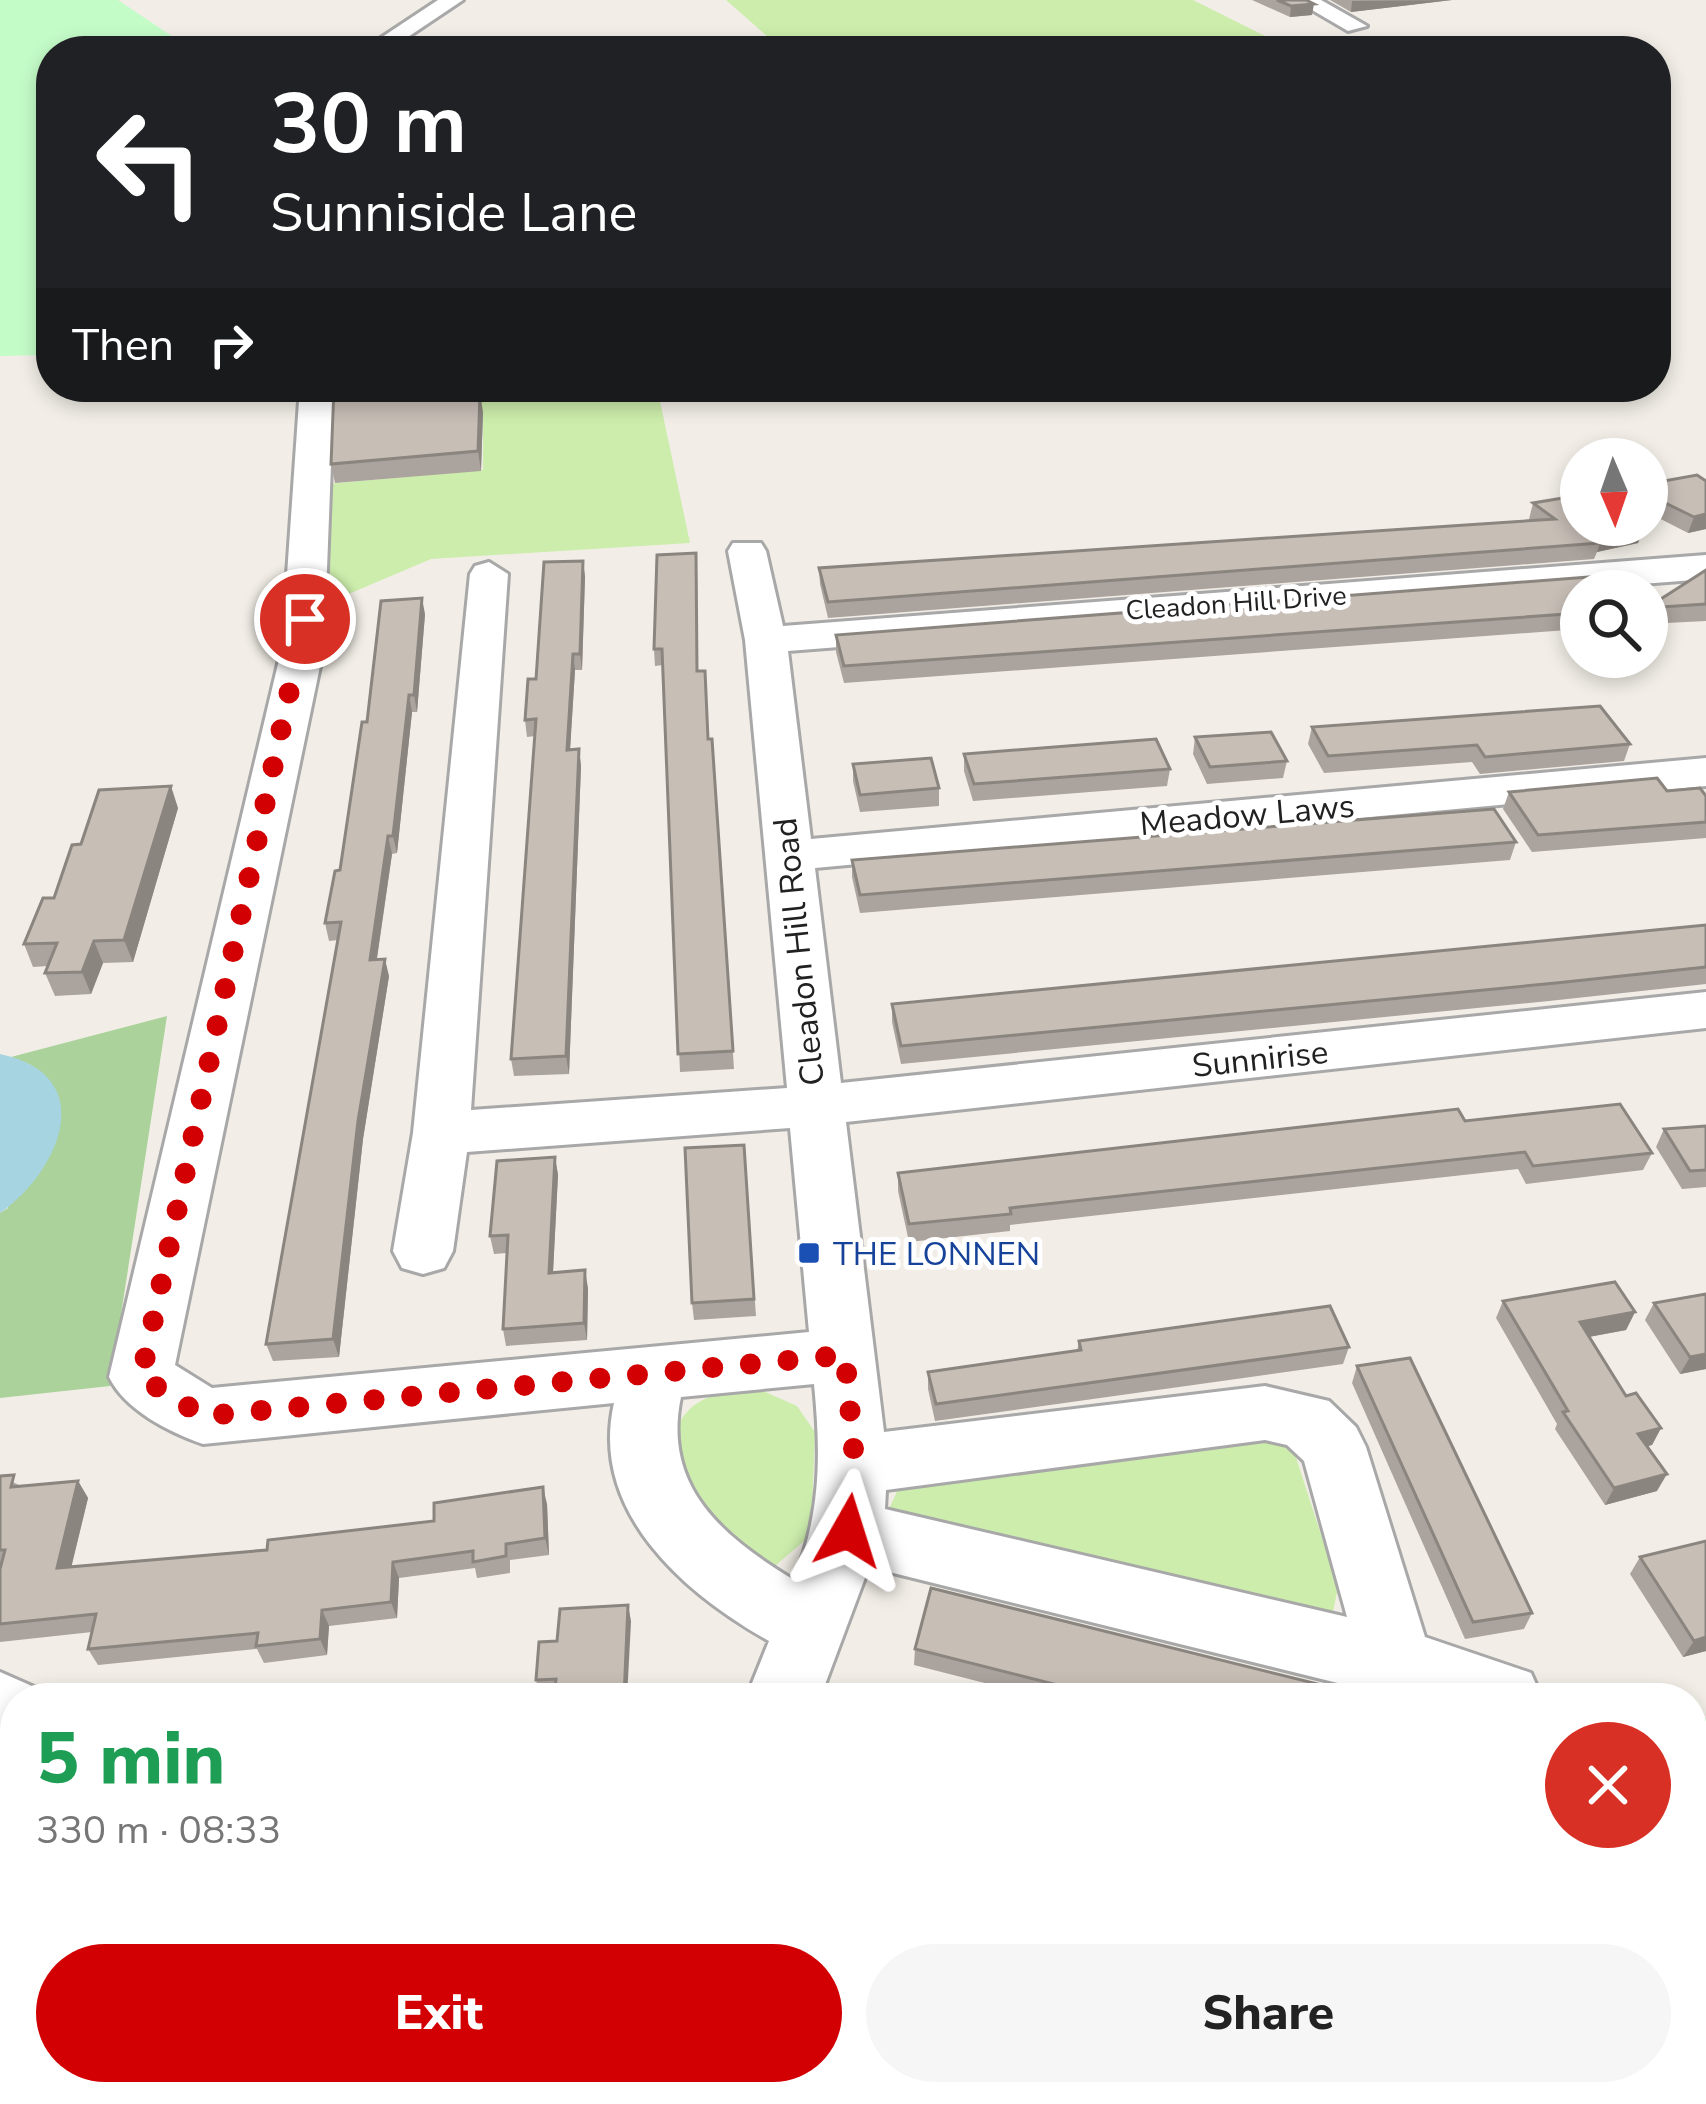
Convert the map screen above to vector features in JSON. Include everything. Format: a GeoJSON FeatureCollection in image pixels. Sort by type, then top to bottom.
{"type":"FeatureCollection","features":[{"type":"Feature","properties":{"kind":"street"},"geometry":{"type":"LineString","coordinates":[[396,36],[453,0]]}},
{"type":"Feature","properties":{"kind":"street"},"geometry":{"type":"LineString","coordinates":[[1306,1],[1317,0]]}},
{"type":"Feature","properties":{"kind":"street"},"geometry":{"type":"LineString","coordinates":[[1306,1],[1356,26]]}},
{"type":"Feature","properties":{"kind":"street"},"geometry":{"type":"LineString","coordinates":[[316,402],[303,647],[141,1377],[203,1416],[845,1355],[851,1498],[812,1628],[789,1683]]}},
{"type":"Feature","properties":{"kind":"street"},"geometry":{"type":"LineString","coordinates":[[1668,545],[1706,564]]}},
{"type":"Feature","properties":{"kind":"street","name":"Cleadon Hill Road"},"geometry":{"type":"LineString","coordinates":[[747,551],[766,640],[813,1106],[845,1355]]}},
{"type":"Feature","properties":{"kind":"street","name":"Cleadon Hill Drive"},"geometry":{"type":"LineString","coordinates":[[766,640],[1706,564]]}},
{"type":"Feature","properties":{"kind":"street"},"geometry":{"type":"LineString","coordinates":[[423,1251],[441,1133],[489,574]]}},
{"type":"Feature","properties":{"kind":"street","name":"Meadow Laws"},"geometry":{"type":"LineString","coordinates":[[787,856],[1706,772]]}},
{"type":"Feature","properties":{"kind":"street","name":"Sunnirise"},"geometry":{"type":"LineString","coordinates":[[441,1133],[813,1106],[1706,1010]]}},
{"type":"Feature","properties":{"kind":"street"},"geometry":{"type":"LineString","coordinates":[[654,1370],[640,1413],[642,1466],[654,1499],[705,1558],[768,1606],[812,1628]]}},
{"type":"Feature","properties":{"kind":"street"},"geometry":{"type":"LineString","coordinates":[[851,1498],[1265,1413],[1306,1421],[1333,1447],[1396,1663]]}},
{"type":"Feature","properties":{"kind":"street"},"geometry":{"type":"LineString","coordinates":[[851,1498],[1458,1683]]}},
{"type":"Feature","properties":{"kind":"green space"},"geometry":{"type":"Polygon","coordinates":[[[0,0],[118,0],[172,36],[36,36],[36,355],[0,356],[0,0]]]}},
{"type":"Feature","properties":{"kind":"green space"},"geometry":{"type":"Polygon","coordinates":[[[726,0],[1193,0],[1265,36],[767,36],[726,0]]]}},
{"type":"Feature","properties":{"kind":"green space"},"geometry":{"type":"Polygon","coordinates":[[[466,402],[660,402],[690,543],[431,559],[325,604],[327,484],[483,470],[483,412],[466,402]]]}},
{"type":"Feature","properties":{"kind":"green space"},"geometry":{"type":"Polygon","coordinates":[[[167,1016],[110,1386],[0,1398],[0,1213],[8,1208],[31,1065],[11,1057],[167,1016]]]}},
{"type":"Feature","properties":{"kind":"green space"},"geometry":{"type":"Polygon","coordinates":[[[761,1390],[797,1406],[815,1432],[811,1535],[775,1566],[699,1507],[675,1468],[672,1447],[679,1424],[694,1405],[726,1393],[761,1390]]]}},
{"type":"Feature","properties":{"kind":"green space"},"geometry":{"type":"Polygon","coordinates":[[[1290,1439],[1338,1587],[1333,1612],[1318,1624],[884,1520],[899,1487],[1290,1439]]]}},
{"type":"Feature","properties":{"kind":"water"},"geometry":{"type":"Polygon","coordinates":[[[0,1054],[31,1065],[51,1082],[60,1102],[60,1126],[40,1173],[0,1213],[0,1054]]]}},
{"type":"Feature","properties":{"kind":"building"},"geometry":{"type":"Polygon","coordinates":[[[1277,0],[1306,0],[1314,4],[1291,6],[1277,0]]]}},
{"type":"Feature","properties":{"kind":"building"},"geometry":{"type":"Polygon","coordinates":[[[333,402],[480,402],[478,451],[331,464],[333,402]]]}},
{"type":"Feature","properties":{"kind":"building"},"geometry":{"type":"Polygon","coordinates":[[[1697,475],[1706,481],[1706,514],[1694,517],[1668,504],[1668,480],[1697,475]]]}},
{"type":"Feature","properties":{"kind":"building"},"geometry":{"type":"Polygon","coordinates":[[[1560,498],[1561,546],[828,602],[819,568],[1555,519],[1533,503],[1560,498]]]}},
{"type":"Feature","properties":{"kind":"building"},"geometry":{"type":"Polygon","coordinates":[[[696,553],[697,671],[705,671],[708,739],[712,739],[733,1051],[678,1054],[662,649],[654,649],[657,555],[696,553]]]}},
{"type":"Feature","properties":{"kind":"building"},"geometry":{"type":"Polygon","coordinates":[[[583,561],[580,654],[573,654],[567,750],[579,749],[566,1056],[511,1059],[536,719],[525,720],[528,679],[536,679],[544,562],[583,561]]]}},
{"type":"Feature","properties":{"kind":"building"},"geometry":{"type":"Polygon","coordinates":[[[1706,570],[1706,604],[1668,607],[1668,594],[1706,570]]]}},
{"type":"Feature","properties":{"kind":"building"},"geometry":{"type":"Polygon","coordinates":[[[1560,579],[1560,615],[844,666],[836,635],[1560,579]]]}},
{"type":"Feature","properties":{"kind":"building"},"geometry":{"type":"Polygon","coordinates":[[[422,598],[414,695],[409,695],[393,836],[388,836],[370,960],[385,959],[358,1121],[333,1339],[266,1344],[341,922],[325,923],[335,871],[340,870],[362,722],[367,722],[381,601],[422,598]]]}},
{"type":"Feature","properties":{"kind":"building"},"geometry":{"type":"Polygon","coordinates":[[[1600,706],[1630,744],[1485,757],[1477,745],[1328,756],[1312,727],[1600,706]]]}},
{"type":"Feature","properties":{"kind":"building"},"geometry":{"type":"Polygon","coordinates":[[[1271,732],[1287,761],[1210,767],[1195,737],[1271,732]]]}},
{"type":"Feature","properties":{"kind":"building"},"geometry":{"type":"Polygon","coordinates":[[[1156,739],[1170,769],[974,784],[964,754],[1156,739]]]}},
{"type":"Feature","properties":{"kind":"building"},"geometry":{"type":"Polygon","coordinates":[[[931,758],[939,788],[860,795],[853,764],[931,758]]]}},
{"type":"Feature","properties":{"kind":"building"},"geometry":{"type":"Polygon","coordinates":[[[1657,778],[1667,791],[1700,788],[1706,796],[1706,822],[1538,835],[1509,792],[1657,778]]]}},
{"type":"Feature","properties":{"kind":"building"},"geometry":{"type":"Polygon","coordinates":[[[171,786],[124,940],[94,941],[82,972],[45,973],[57,943],[24,944],[43,898],[54,898],[72,845],[81,844],[99,790],[171,786]]]}},
{"type":"Feature","properties":{"kind":"building"},"geometry":{"type":"Polygon","coordinates":[[[1494,809],[1516,842],[860,895],[852,860],[1494,809]]]}},
{"type":"Feature","properties":{"kind":"building"},"geometry":{"type":"Polygon","coordinates":[[[1706,925],[1706,967],[1556,983],[901,1046],[892,1004],[1706,925]]]}},
{"type":"Feature","properties":{"kind":"building"},"geometry":{"type":"Polygon","coordinates":[[[1620,1104],[1652,1153],[1533,1166],[1525,1152],[1010,1208],[1011,1214],[909,1224],[898,1173],[1458,1109],[1465,1121],[1620,1104]]]}},
{"type":"Feature","properties":{"kind":"building"},"geometry":{"type":"Polygon","coordinates":[[[1706,1126],[1706,1170],[1690,1171],[1664,1129],[1706,1126]]]}},
{"type":"Feature","properties":{"kind":"building"},"geometry":{"type":"Polygon","coordinates":[[[744,1145],[754,1299],[692,1303],[685,1148],[744,1145]]]}},
{"type":"Feature","properties":{"kind":"building"},"geometry":{"type":"Polygon","coordinates":[[[555,1157],[549,1273],[585,1270],[584,1323],[503,1329],[508,1235],[490,1236],[497,1161],[555,1157]]]}},
{"type":"Feature","properties":{"kind":"building"},"geometry":{"type":"Polygon","coordinates":[[[1615,1282],[1635,1312],[1580,1322],[1626,1396],[1636,1393],[1661,1428],[1638,1434],[1667,1474],[1614,1488],[1563,1412],[1568,1411],[1503,1301],[1615,1282]]]}},
{"type":"Feature","properties":{"kind":"building"},"geometry":{"type":"Polygon","coordinates":[[[1706,1294],[1706,1354],[1690,1357],[1654,1303],[1706,1294]]]}},
{"type":"Feature","properties":{"kind":"building"},"geometry":{"type":"Polygon","coordinates":[[[1330,1306],[1349,1347],[936,1404],[928,1372],[1081,1350],[1079,1341],[1330,1306]]]}},
{"type":"Feature","properties":{"kind":"building"},"geometry":{"type":"Polygon","coordinates":[[[1410,1358],[1532,1613],[1473,1622],[1357,1366],[1410,1358]]]}},
{"type":"Feature","properties":{"kind":"building"},"geometry":{"type":"Polygon","coordinates":[[[14,1475],[11,1487],[78,1481],[57,1568],[267,1550],[268,1540],[434,1521],[434,1503],[543,1487],[545,1538],[506,1544],[506,1556],[473,1562],[473,1551],[393,1562],[391,1602],[322,1610],[320,1639],[256,1646],[258,1633],[88,1649],[96,1614],[0,1624],[0,1569],[5,1550],[0,1550],[0,1476],[14,1475]]]}},
{"type":"Feature","properties":{"kind":"building"},"geometry":{"type":"Polygon","coordinates":[[[1706,1541],[1706,1637],[1694,1641],[1640,1557],[1706,1541]]]}},
{"type":"Feature","properties":{"kind":"building"},"geometry":{"type":"Polygon","coordinates":[[[931,1588],[1314,1683],[1050,1683],[915,1649],[931,1588]]]}},
{"type":"Feature","properties":{"kind":"building"},"geometry":{"type":"Polygon","coordinates":[[[628,1605],[625,1683],[536,1680],[539,1642],[557,1641],[560,1609],[628,1605]]]}},
{"type":"Feature","properties":{"kind":"place","name":"THE LONNEN"},"geometry":{"type":"Point","coordinates":[809,1253]}},
{"type":"Feature","properties":{"kind":"route"},"geometry":{"type":"LineString","coordinates":[[305,619],[303,647],[141,1377],[203,1416],[845,1355],[855,1465],[848,1531]]}}]}
